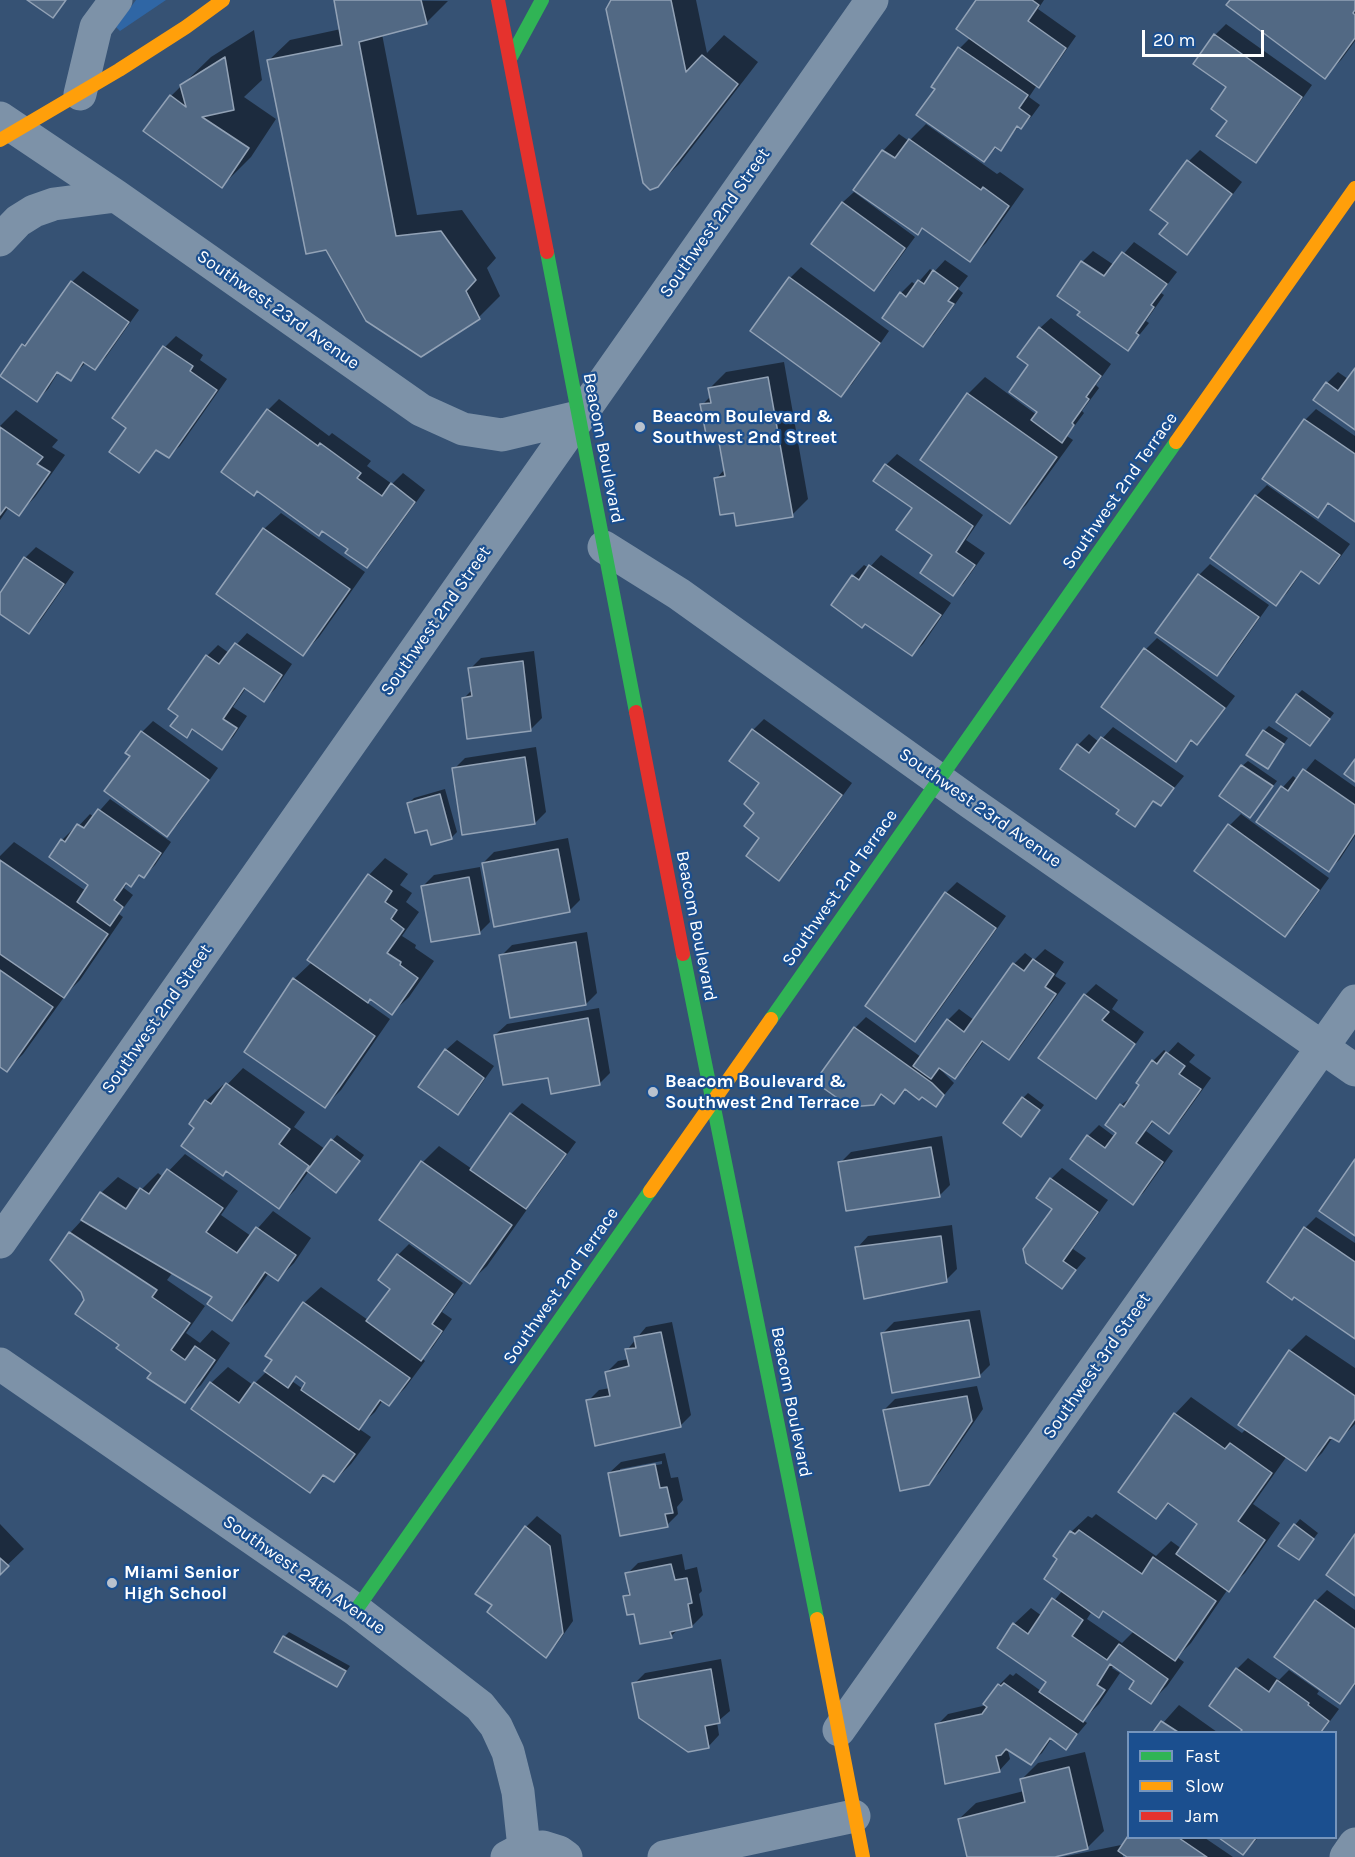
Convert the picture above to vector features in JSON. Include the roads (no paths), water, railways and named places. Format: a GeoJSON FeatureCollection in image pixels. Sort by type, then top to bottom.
{"type":"FeatureCollection","features":[{"type":"Feature","properties":{"kind":"main road"},"geometry":{"type":"LineString","coordinates":[[6,129],[81,94],[186,27],[223,0]]}},
{"type":"Feature","properties":{"kind":"main road","name":"Beacom Boulevard"},"geometry":{"type":"LineString","coordinates":[[498,0],[712,1103],[863,1857]]}},
{"type":"Feature","properties":{"kind":"main road"},"geometry":{"type":"LineString","coordinates":[[510,59],[542,0]]}},
{"type":"Feature","properties":{"kind":"main road","name":"Southwest 2nd Terrace"},"geometry":{"type":"LineString","coordinates":[[356,1610],[1355,188]]}},
{"type":"Feature","properties":{"kind":"street"},"geometry":{"type":"LineString","coordinates":[[81,94],[96,27],[116,0]]}},
{"type":"Feature","properties":{"kind":"street","name":"Southwest 2nd Street"},"geometry":{"type":"LineString","coordinates":[[0,1242],[872,0]]}},
{"type":"Feature","properties":{"kind":"street","name":"Southwest 23rd Avenue"},"geometry":{"type":"LineString","coordinates":[[6,129],[116,196],[421,410],[463,429],[502,435],[578,417]]}},
{"type":"Feature","properties":{"kind":"street"},"geometry":{"type":"LineString","coordinates":[[0,240],[18,221],[34,211],[54,204],[116,196]]}},
{"type":"Feature","properties":{"kind":"street","name":"Southwest 23rd Avenue"},"geometry":{"type":"LineString","coordinates":[[604,546],[679,594],[938,779],[1355,1070]]}},
{"type":"Feature","properties":{"kind":"street","name":"Southwest 3rd Street"},"geometry":{"type":"LineString","coordinates":[[839,1730],[1355,1001]]}},
{"type":"Feature","properties":{"kind":"street","name":"Southwest 24th Avenue"},"geometry":{"type":"LineString","coordinates":[[0,1364],[356,1610],[480,1706],[496,1726],[508,1752],[518,1792],[515,1852]]}},
{"type":"Feature","properties":{"kind":"street"},"geometry":{"type":"LineString","coordinates":[[664,1857],[854,1816]]}},
{"type":"Feature","properties":{"kind":"street"},"geometry":{"type":"LineString","coordinates":[[1346,1857],[1355,1844]]}},
{"type":"Feature","properties":{"kind":"street"},"geometry":{"type":"LineString","coordinates":[[515,1852],[543,1847],[566,1857]]}},
{"type":"Feature","properties":{"kind":"place","name":"Beacom Boulevard & Southwest 2nd Street"},"geometry":{"type":"Point","coordinates":[640,427]}},
{"type":"Feature","properties":{"kind":"place","name":"Beacom Boulevard & Southwest 2nd Terrace"},"geometry":{"type":"Point","coordinates":[653,1092]}},
{"type":"Feature","properties":{"kind":"place","name":"Miami Senior High School"},"geometry":{"type":"Point","coordinates":[112,1583]}}]}
